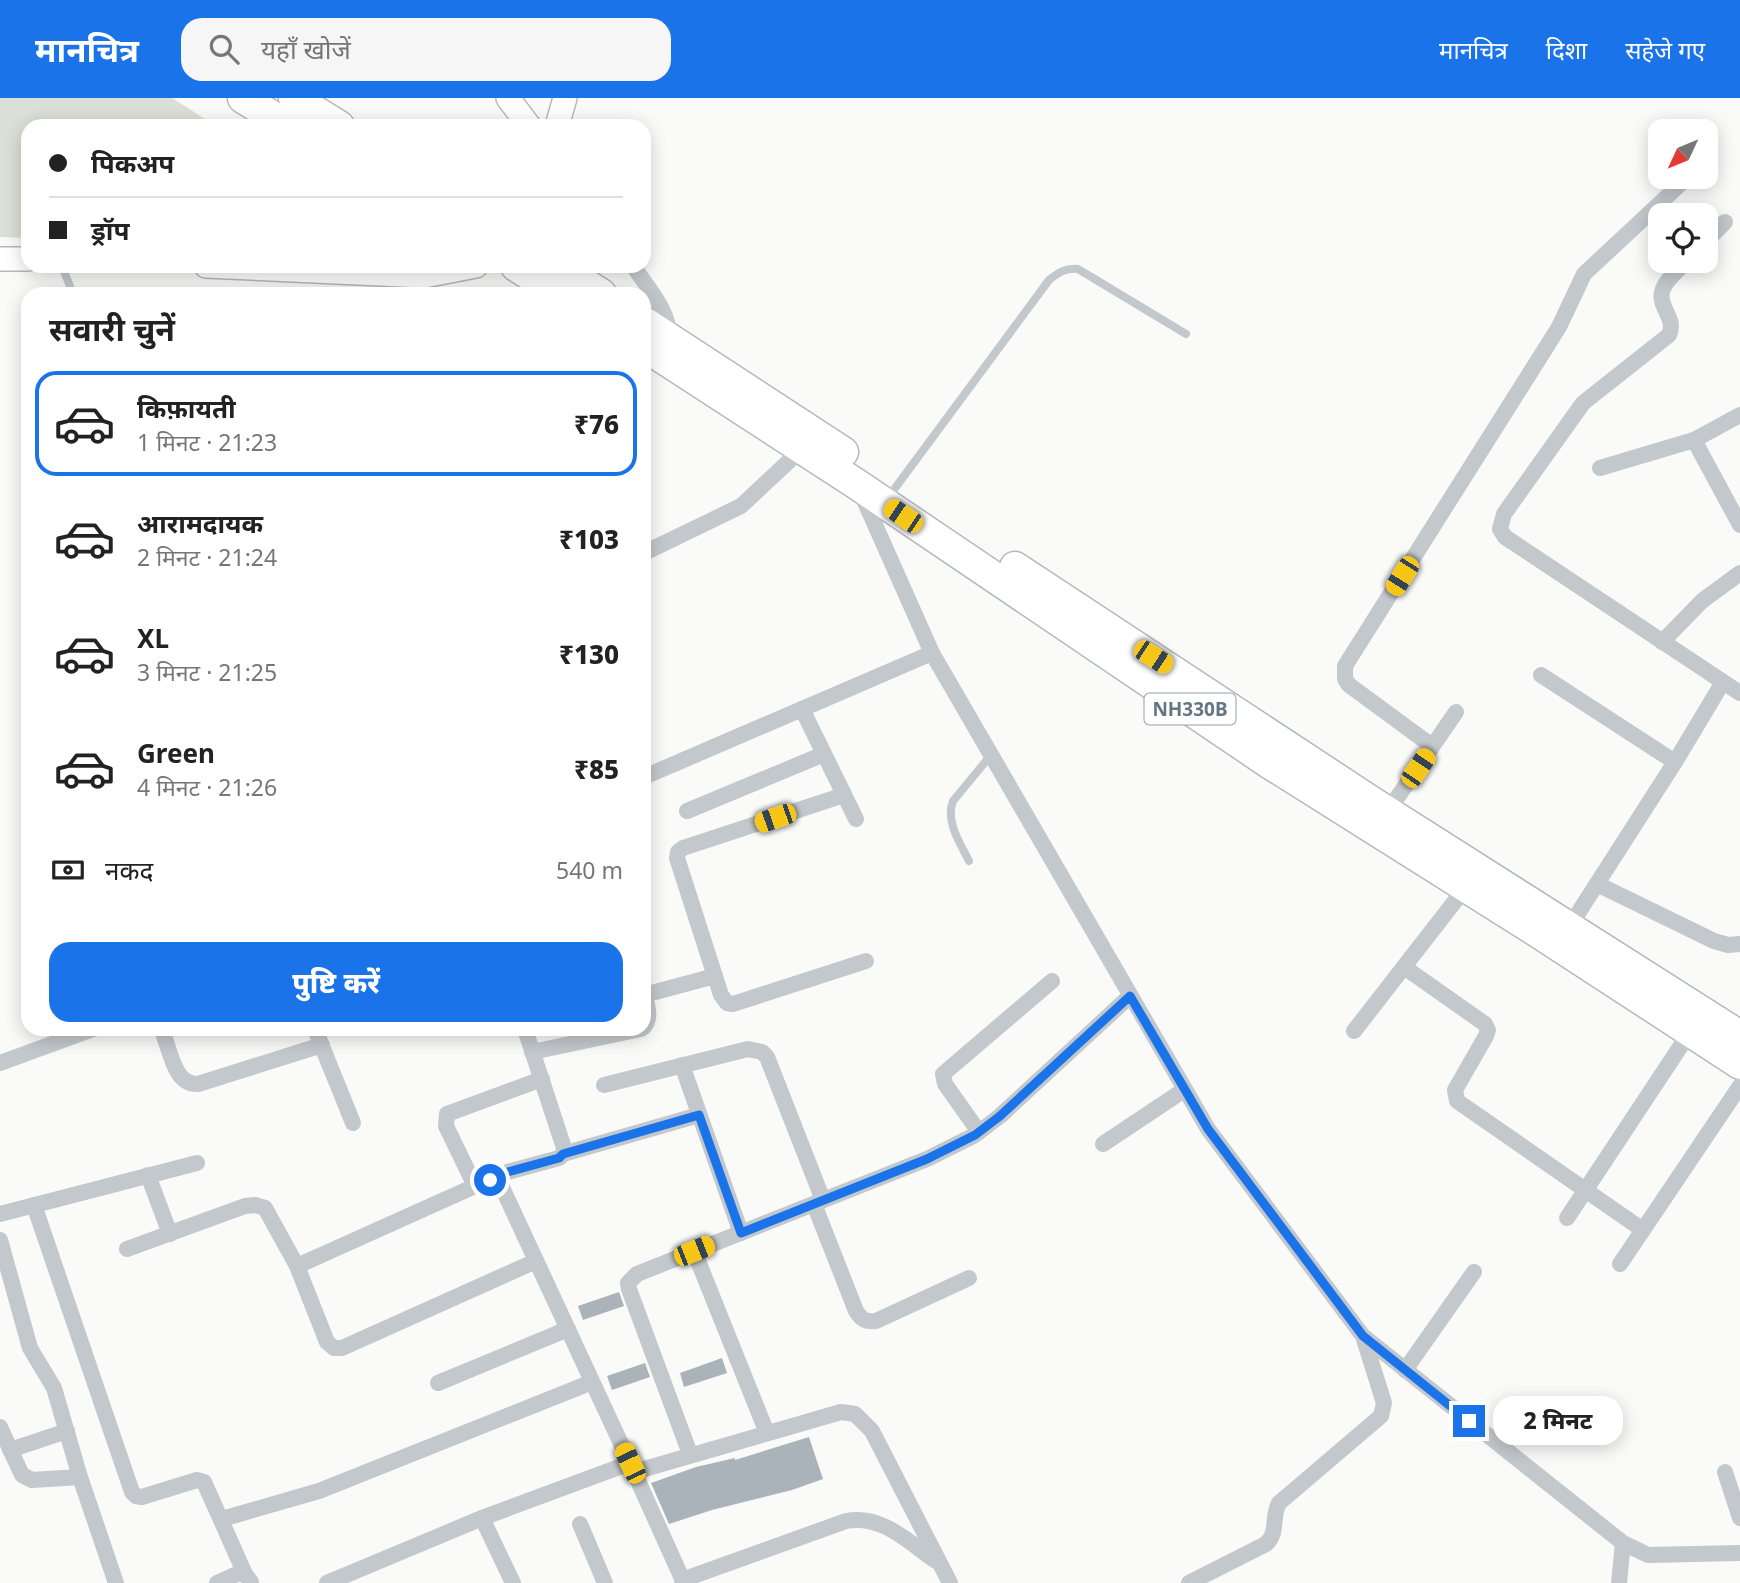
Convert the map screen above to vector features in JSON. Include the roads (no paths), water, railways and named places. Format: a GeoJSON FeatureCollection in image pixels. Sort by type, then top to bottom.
{"type":"FeatureCollection","features":[{"type":"Feature","properties":{"kind":"highway"},"geometry":{"type":"LineString","coordinates":[[243,98],[277,119]]}},
{"type":"Feature","properties":{"kind":"highway"},"geometry":{"type":"LineString","coordinates":[[294,98],[328,119]]}},
{"type":"Feature","properties":{"kind":"highway"},"geometry":{"type":"LineString","coordinates":[[527,273],[550,287]]}},
{"type":"Feature","properties":{"kind":"highway"},"geometry":{"type":"LineString","coordinates":[[568,273],[590,287]]}},
{"type":"Feature","properties":{"kind":"highway","name":"NH330B"},"geometry":{"type":"LineString","coordinates":[[657,342],[803,449],[858,485],[889,495],[1388,811],[1564,936],[1690,1032],[1740,1065]]}},
{"type":"Feature","properties":{"kind":"highway","name":"NH330B"},"geometry":{"type":"LineString","coordinates":[[657,342],[774,404],[889,495],[1269,763],[1466,887],[1564,936],[1740,1036]]}},
{"type":"Feature","properties":{"kind":"main road"},"geometry":{"type":"LineString","coordinates":[[508,98],[524,119]]}},
{"type":"Feature","properties":{"kind":"main road"},"geometry":{"type":"LineString","coordinates":[[559,119],[565,98]]}},
{"type":"Feature","properties":{"kind":"main road"},"geometry":{"type":"LineString","coordinates":[[0,259],[21,260]]}},
{"type":"Feature","properties":{"kind":"main road"},"geometry":{"type":"LineString","coordinates":[[359,273],[424,276],[440,273]]}},
{"type":"Feature","properties":{"kind":"street"},"geometry":{"type":"LineString","coordinates":[[1432,746],[1349,685],[1345,679],[1345,666],[1559,327],[1584,274],[1675,189]]}},
{"type":"Feature","properties":{"kind":"street"},"geometry":{"type":"LineString","coordinates":[[1718,229],[1725,222]]}},
{"type":"Feature","properties":{"kind":"street"},"geometry":{"type":"LineString","coordinates":[[1677,273],[1662,290],[1661,297],[1671,322],[1669,335],[1583,403],[1504,514],[1500,528],[1505,537],[1740,692]]}},
{"type":"Feature","properties":{"kind":"street"},"geometry":{"type":"LineString","coordinates":[[651,291],[670,324],[657,342]]}},
{"type":"Feature","properties":{"kind":"street"},"geometry":{"type":"LineString","coordinates":[[1600,468],[1694,440],[1740,415]]}},
{"type":"Feature","properties":{"kind":"street"},"geometry":{"type":"LineString","coordinates":[[1694,440],[1740,525]]}},
{"type":"Feature","properties":{"kind":"street"},"geometry":{"type":"LineString","coordinates":[[651,550],[741,506],[803,449]]}},
{"type":"Feature","properties":{"kind":"street"},"geometry":{"type":"LineString","coordinates":[[858,485],[932,653],[1184,1090],[1208,1129],[1363,1336],[1623,1543],[1648,1555],[1740,1553]]}},
{"type":"Feature","properties":{"kind":"street"},"geometry":{"type":"LineString","coordinates":[[1662,642],[1702,601],[1740,573]]}},
{"type":"Feature","properties":{"kind":"street"},"geometry":{"type":"LineString","coordinates":[[651,774],[932,653]]}},
{"type":"Feature","properties":{"kind":"street"},"geometry":{"type":"LineString","coordinates":[[1541,675],[1675,762]]}},
{"type":"Feature","properties":{"kind":"street"},"geometry":{"type":"LineString","coordinates":[[1564,936],[1723,682]]}},
{"type":"Feature","properties":{"kind":"street"},"geometry":{"type":"LineString","coordinates":[[802,709],[856,819]]}},
{"type":"Feature","properties":{"kind":"street"},"geometry":{"type":"LineString","coordinates":[[1388,811],[1456,712]]}},
{"type":"Feature","properties":{"kind":"street"},"geometry":{"type":"LineString","coordinates":[[687,811],[824,754]]}},
{"type":"Feature","properties":{"kind":"street"},"geometry":{"type":"LineString","coordinates":[[844,795],[683,848],[678,852],[677,858],[721,995],[727,1003],[733,1004],[866,961]]}},
{"type":"Feature","properties":{"kind":"street"},"geometry":{"type":"LineString","coordinates":[[1597,884],[1714,940],[1728,945],[1740,944]]}},
{"type":"Feature","properties":{"kind":"street"},"geometry":{"type":"LineString","coordinates":[[1354,1031],[1466,887]]}},
{"type":"Feature","properties":{"kind":"street"},"geometry":{"type":"LineString","coordinates":[[1404,967],[1485,1024],[1488,1030],[1455,1090],[1457,1101],[1643,1230]]}},
{"type":"Feature","properties":{"kind":"street"},"geometry":{"type":"LineString","coordinates":[[651,992],[715,976]]}},
{"type":"Feature","properties":{"kind":"street"},"geometry":{"type":"LineString","coordinates":[[979,1132],[945,1084],[943,1074],[1052,981]]}},
{"type":"Feature","properties":{"kind":"street"},"geometry":{"type":"LineString","coordinates":[[690,1454],[628,1283],[636,1274],[927,1159],[979,1132],[1000,1116],[1130,996]]}},
{"type":"Feature","properties":{"kind":"street"},"geometry":{"type":"LineString","coordinates":[[1567,1218],[1690,1032]]}},
{"type":"Feature","properties":{"kind":"street"},"geometry":{"type":"LineString","coordinates":[[0,1063],[74,1036]]}},
{"type":"Feature","properties":{"kind":"street"},"geometry":{"type":"LineString","coordinates":[[164,1036],[179,1076],[190,1084],[198,1084],[322,1045]]}},
{"type":"Feature","properties":{"kind":"street"},"geometry":{"type":"LineString","coordinates":[[318,1036],[354,1123]]}},
{"type":"Feature","properties":{"kind":"street"},"geometry":{"type":"LineString","coordinates":[[527,1036],[564,1148],[563,1154]]}},
{"type":"Feature","properties":{"kind":"street"},"geometry":{"type":"LineString","coordinates":[[532,1052],[605,1036]]}},
{"type":"Feature","properties":{"kind":"street"},"geometry":{"type":"LineString","coordinates":[[604,1085],[748,1049],[762,1052],[767,1057],[856,1311],[861,1318],[868,1322],[876,1321],[970,1278]]}},
{"type":"Feature","properties":{"kind":"street"},"geometry":{"type":"LineString","coordinates":[[682,1065],[741,1233]]}},
{"type":"Feature","properties":{"kind":"street"},"geometry":{"type":"LineString","coordinates":[[475,1186],[446,1126],[447,1114],[542,1079]]}},
{"type":"Feature","properties":{"kind":"street"},"geometry":{"type":"LineString","coordinates":[[1620,1264],[1740,1086]]}},
{"type":"Feature","properties":{"kind":"street"},"geometry":{"type":"LineString","coordinates":[[1103,1143],[1184,1090]]}},
{"type":"Feature","properties":{"kind":"street"},"geometry":{"type":"LineString","coordinates":[[296,1266],[504,1173],[699,1115]]}},
{"type":"Feature","properties":{"kind":"street"},"geometry":{"type":"LineString","coordinates":[[0,1214],[197,1163]]}},
{"type":"Feature","properties":{"kind":"street"},"geometry":{"type":"LineString","coordinates":[[504,1173],[499,1177],[500,1183],[683,1581],[846,1521],[858,1519],[871,1519],[885,1526],[940,1564]]}},
{"type":"Feature","properties":{"kind":"street"},"geometry":{"type":"LineString","coordinates":[[148,1175],[170,1234]]}},
{"type":"Feature","properties":{"kind":"street"},"geometry":{"type":"LineString","coordinates":[[34,1205],[132,1492],[142,1497],[197,1480],[204,1482],[248,1579]]}},
{"type":"Feature","properties":{"kind":"street"},"geometry":{"type":"LineString","coordinates":[[127,1249],[245,1206],[265,1208],[296,1266],[327,1342],[334,1348],[342,1348],[536,1261]]}},
{"type":"Feature","properties":{"kind":"street"},"geometry":{"type":"LineString","coordinates":[[0,1240],[30,1348],[54,1388],[80,1477],[116,1583]]}},
{"type":"Feature","properties":{"kind":"street"},"geometry":{"type":"LineString","coordinates":[[694,1251],[767,1433]]}},
{"type":"Feature","properties":{"kind":"street"},"geometry":{"type":"LineString","coordinates":[[1405,1370],[1475,1272]]}},
{"type":"Feature","properties":{"kind":"street"},"geometry":{"type":"LineString","coordinates":[[438,1383],[568,1329]]}},
{"type":"Feature","properties":{"kind":"street"},"geometry":{"type":"LineString","coordinates":[[1189,1583],[1266,1545],[1273,1538],[1279,1503],[1381,1416],[1384,1403],[1363,1336]]}},
{"type":"Feature","properties":{"kind":"street"},"geometry":{"type":"LineString","coordinates":[[222,1519],[319,1491],[592,1382]]}},
{"type":"Feature","properties":{"kind":"street"},"geometry":{"type":"LineString","coordinates":[[327,1583],[482,1518],[632,1467],[690,1454],[841,1412],[855,1414],[872,1431],[950,1583]]}},
{"type":"Feature","properties":{"kind":"street"},"geometry":{"type":"LineString","coordinates":[[0,1427],[22,1475],[26,1478],[33,1480],[80,1477]]}},
{"type":"Feature","properties":{"kind":"street"},"geometry":{"type":"LineString","coordinates":[[10,1450],[67,1431]]}},
{"type":"Feature","properties":{"kind":"street"},"geometry":{"type":"LineString","coordinates":[[1725,1472],[1740,1517]]}},
{"type":"Feature","properties":{"kind":"street"},"geometry":{"type":"LineString","coordinates":[[482,1518],[513,1583]]}},
{"type":"Feature","properties":{"kind":"street"},"geometry":{"type":"LineString","coordinates":[[580,1524],[606,1583]]}},
{"type":"Feature","properties":{"kind":"street"},"geometry":{"type":"LineString","coordinates":[[1619,1583],[1623,1543]]}},
{"type":"Feature","properties":{"kind":"street"},"geometry":{"type":"LineString","coordinates":[[217,1583],[237,1574],[248,1579]]}},
{"type":"Feature","properties":{"kind":"lane"},"geometry":{"type":"LineString","coordinates":[[889,495],[1049,280],[1059,271],[1068,268],[1078,270],[1186,334]]}},
{"type":"Feature","properties":{"kind":"lane"},"geometry":{"type":"LineString","coordinates":[[969,861],[949,811],[953,802],[991,755]]}}]}
